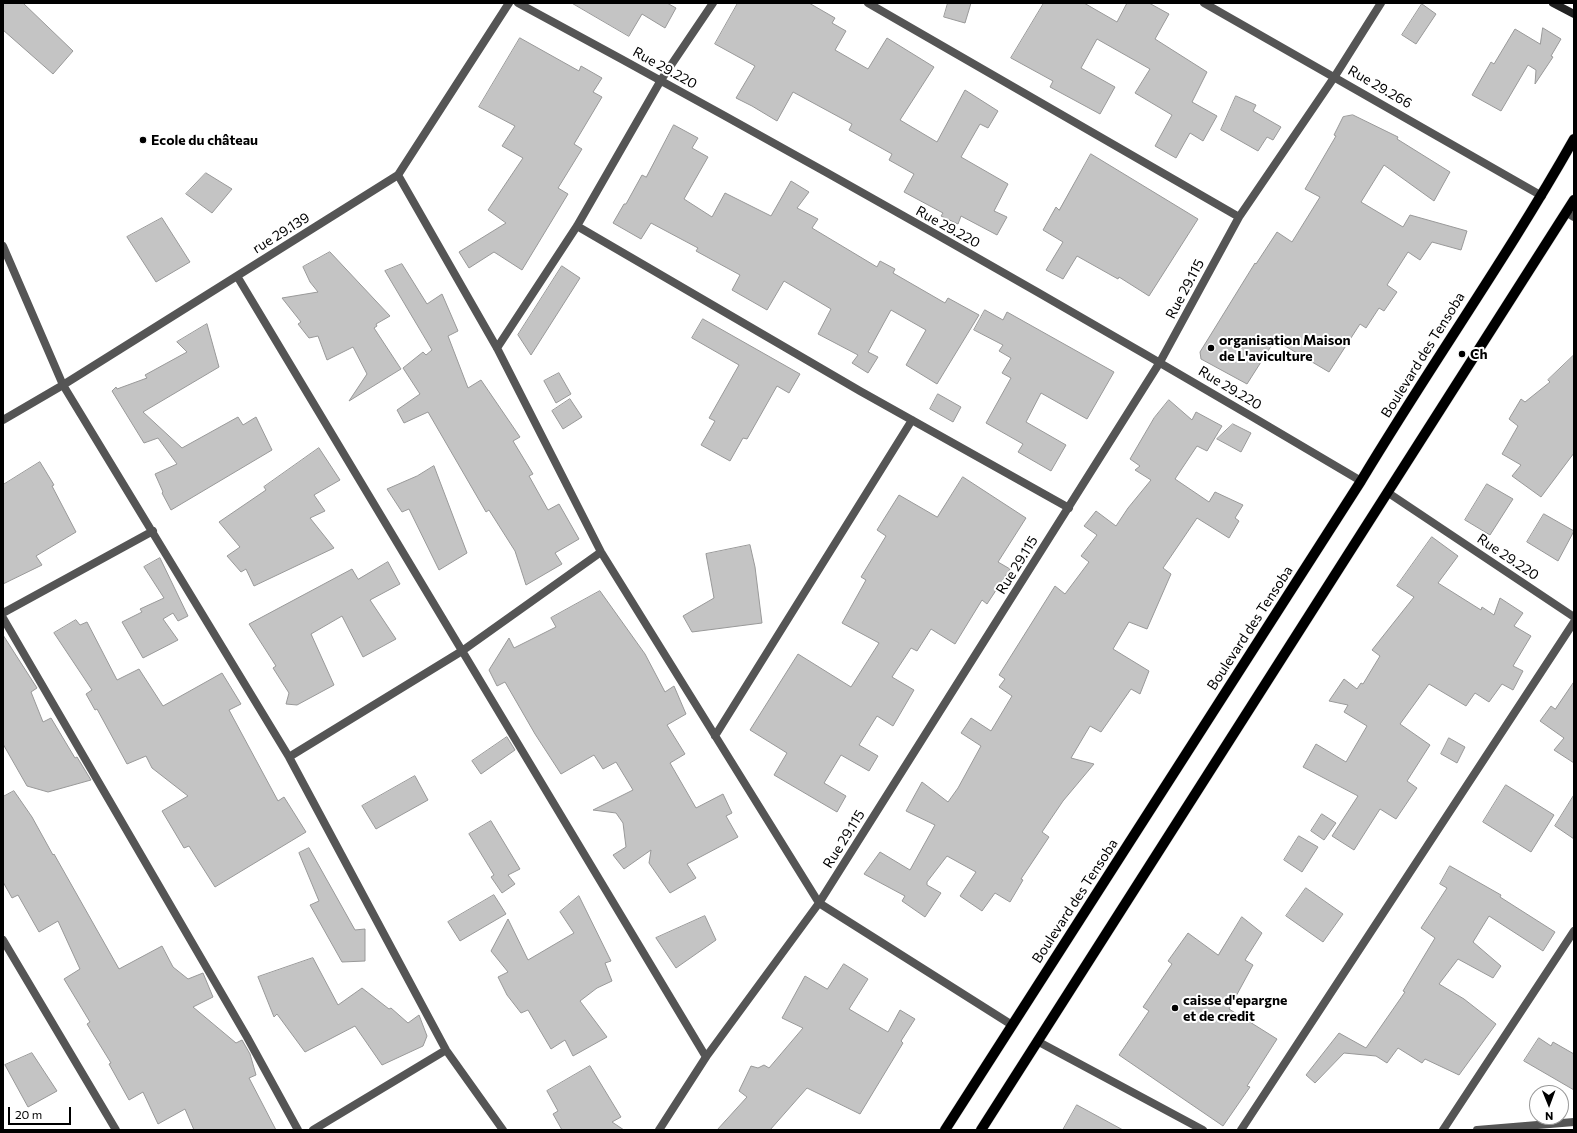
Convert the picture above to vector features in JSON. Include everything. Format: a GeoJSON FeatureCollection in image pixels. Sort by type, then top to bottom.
{"type":"FeatureCollection","features":[{"type":"Feature","properties":{"kind":"main road","name":"Boulevard des Tensoba"},"geometry":{"type":"LineString","coordinates":[[945,1130],[1361,481],[1410,400],[1542,196],[1574,139]]}},
{"type":"Feature","properties":{"kind":"main road"},"geometry":{"type":"LineString","coordinates":[[981,1130],[1387,492],[1570,214],[1574,200]]}},
{"type":"Feature","properties":{"kind":"street","name":"rue 29.139"},"geometry":{"type":"LineString","coordinates":[[3,420],[63,385],[398,175],[509,3]]}},
{"type":"Feature","properties":{"kind":"street","name":"Rue 29.220"},"geometry":{"type":"LineString","coordinates":[[518,3],[661,80],[1160,362],[1361,481]]}},
{"type":"Feature","properties":{"kind":"street"},"geometry":{"type":"LineString","coordinates":[[498,348],[577,226],[661,80],[713,3]]}},
{"type":"Feature","properties":{"kind":"street"},"geometry":{"type":"LineString","coordinates":[[868,3],[1239,218]]}},
{"type":"Feature","properties":{"kind":"street","name":"Rue 29.266"},"geometry":{"type":"LineString","coordinates":[[1204,3],[1335,76],[1542,196]]}},
{"type":"Feature","properties":{"kind":"street","name":"Rue 29.115"},"geometry":{"type":"LineString","coordinates":[[659,1130],[706,1057],[819,903],[1160,362],[1239,218],[1335,76],[1381,3]]}},
{"type":"Feature","properties":{"kind":"street"},"geometry":{"type":"LineString","coordinates":[[1553,3],[1574,14]]}},
{"type":"Feature","properties":{"kind":"street"},"geometry":{"type":"LineString","coordinates":[[398,175],[498,348],[601,552],[819,903],[1012,1025]]}},
{"type":"Feature","properties":{"kind":"street"},"geometry":{"type":"LineString","coordinates":[[577,226],[912,420],[1069,508]]}},
{"type":"Feature","properties":{"kind":"street"},"geometry":{"type":"LineString","coordinates":[[3,246],[63,385],[289,757],[446,1050],[503,1130]]}},
{"type":"Feature","properties":{"kind":"street"},"geometry":{"type":"LineString","coordinates":[[237,276],[706,1057]]}},
{"type":"Feature","properties":{"kind":"street"},"geometry":{"type":"LineString","coordinates":[[715,736],[912,420]]}},
{"type":"Feature","properties":{"kind":"street","name":"Rue 29.220"},"geometry":{"type":"LineString","coordinates":[[1387,492],[1574,617]]}},
{"type":"Feature","properties":{"kind":"street"},"geometry":{"type":"LineString","coordinates":[[3,613],[153,531]]}},
{"type":"Feature","properties":{"kind":"street"},"geometry":{"type":"LineString","coordinates":[[289,757],[462,650],[601,552]]}},
{"type":"Feature","properties":{"kind":"street"},"geometry":{"type":"LineString","coordinates":[[3,618],[247,1037],[298,1130]]}},
{"type":"Feature","properties":{"kind":"street"},"geometry":{"type":"LineString","coordinates":[[1241,1130],[1574,622]]}},
{"type":"Feature","properties":{"kind":"street"},"geometry":{"type":"LineString","coordinates":[[1443,1130],[1574,931]]}},
{"type":"Feature","properties":{"kind":"street"},"geometry":{"type":"LineString","coordinates":[[3,940],[116,1130]]}},
{"type":"Feature","properties":{"kind":"street"},"geometry":{"type":"LineString","coordinates":[[1037,1041],[1203,1130]]}},
{"type":"Feature","properties":{"kind":"street"},"geometry":{"type":"LineString","coordinates":[[312,1130],[446,1050]]}},
{"type":"Feature","properties":{"kind":"street"},"geometry":{"type":"LineString","coordinates":[[1477,1130],[1574,1122]]}},
{"type":"Feature","properties":{"kind":"building"},"geometry":{"type":"Polygon","coordinates":[[[3,3],[23,3],[73,51],[53,74],[3,30],[3,3]]]}},
{"type":"Feature","properties":{"kind":"building"},"geometry":{"type":"Polygon","coordinates":[[[572,3],[667,3],[676,8],[665,28],[642,14],[629,36],[572,3]]]}},
{"type":"Feature","properties":{"kind":"building"},"geometry":{"type":"Polygon","coordinates":[[[738,3],[809,3],[835,18],[832,23],[846,31],[835,50],[868,69],[887,38],[934,67],[900,120],[937,142],[965,90],[998,111],[988,128],[980,124],[961,157],[1008,184],[994,211],[1007,217],[997,235],[961,216],[958,224],[941,216],[943,213],[904,192],[914,174],[889,160],[892,154],[849,130],[852,124],[793,92],[777,121],[736,98],[755,66],[715,44],[738,3]]]}},
{"type":"Feature","properties":{"kind":"building"},"geometry":{"type":"Polygon","coordinates":[[[948,3],[971,3],[965,23],[944,17],[948,3]]]}},
{"type":"Feature","properties":{"kind":"building"},"geometry":{"type":"Polygon","coordinates":[[[1044,3],[1084,3],[1117,22],[1127,3],[1149,3],[1169,14],[1155,39],[1207,72],[1192,102],[1217,116],[1203,141],[1190,133],[1176,158],[1155,146],[1172,115],[1135,93],[1150,69],[1097,39],[1081,68],[1115,87],[1100,114],[1050,87],[1053,81],[1011,58],[1044,3]]]}},
{"type":"Feature","properties":{"kind":"building"},"geometry":{"type":"Polygon","coordinates":[[[1422,4],[1436,14],[1416,44],[1402,35],[1422,4]]]}},
{"type":"Feature","properties":{"kind":"building"},"geometry":{"type":"Polygon","coordinates":[[[1543,28],[1561,39],[1551,56],[1553,57],[1535,84],[1536,70],[1528,65],[1501,111],[1472,95],[1491,62],[1494,64],[1515,29],[1540,44],[1543,28]]]}},
{"type":"Feature","properties":{"kind":"building"},"geometry":{"type":"Polygon","coordinates":[[[520,38],[579,71],[581,66],[602,78],[593,92],[602,97],[574,144],[582,149],[558,188],[568,194],[522,270],[494,252],[469,268],[459,252],[506,223],[488,210],[523,158],[502,146],[515,126],[479,107],[520,38]]]}},
{"type":"Feature","properties":{"kind":"building"},"geometry":{"type":"Polygon","coordinates":[[[1236,96],[1256,105],[1253,111],[1281,127],[1273,140],[1267,137],[1258,151],[1221,130],[1236,96]]]}},
{"type":"Feature","properties":{"kind":"building"},"geometry":{"type":"Polygon","coordinates":[[[1353,115],[1398,137],[1397,139],[1450,172],[1434,201],[1384,165],[1361,202],[1403,227],[1410,215],[1467,231],[1461,250],[1432,242],[1420,260],[1408,252],[1387,285],[1397,292],[1384,311],[1379,308],[1366,328],[1360,324],[1329,372],[1275,340],[1247,384],[1201,359],[1200,352],[1255,263],[1256,264],[1277,232],[1292,242],[1320,197],[1305,189],[1336,136],[1334,135],[1343,117],[1353,115]]]}},
{"type":"Feature","properties":{"kind":"building"},"geometry":{"type":"Polygon","coordinates":[[[674,125],[698,138],[692,148],[708,157],[684,199],[712,217],[725,193],[771,216],[791,181],[809,192],[797,208],[818,219],[812,228],[877,267],[880,261],[895,269],[893,273],[945,303],[948,298],[979,315],[937,384],[906,365],[926,330],[891,310],[868,352],[878,357],[868,373],[852,363],[858,355],[818,334],[831,309],[784,281],[767,310],[732,290],[740,275],[696,251],[698,248],[651,223],[641,239],[613,223],[624,204],[626,204],[642,175],[646,177],[674,125]]]}},
{"type":"Feature","properties":{"kind":"building"},"geometry":{"type":"Polygon","coordinates":[[[1091,154],[1198,219],[1149,296],[1119,277],[1118,279],[1077,256],[1063,279],[1046,270],[1063,242],[1043,230],[1056,207],[1059,210],[1091,154]]]}},
{"type":"Feature","properties":{"kind":"building"},"geometry":{"type":"Polygon","coordinates":[[[206,173],[232,189],[212,213],[186,194],[206,173]]]}},
{"type":"Feature","properties":{"kind":"building"},"geometry":{"type":"Polygon","coordinates":[[[162,218],[190,262],[156,282],[127,237],[162,218]]]}},
{"type":"Feature","properties":{"kind":"building"},"geometry":{"type":"Polygon","coordinates":[[[330,252],[390,316],[376,324],[377,326],[374,328],[401,369],[349,401],[367,374],[353,347],[327,360],[318,336],[309,338],[298,324],[301,322],[282,298],[318,292],[310,282],[303,267],[330,252]]]}},
{"type":"Feature","properties":{"kind":"building"},"geometry":{"type":"Polygon","coordinates":[[[402,264],[427,304],[442,294],[458,331],[448,336],[468,388],[481,380],[520,437],[513,441],[533,474],[529,476],[548,510],[559,504],[579,539],[555,553],[562,564],[526,585],[515,551],[489,510],[486,512],[428,412],[404,423],[397,410],[420,394],[403,368],[423,352],[426,355],[432,350],[385,271],[402,264]]]}},
{"type":"Feature","properties":{"kind":"building"},"geometry":{"type":"Polygon","coordinates":[[[562,266],[580,278],[531,355],[518,335],[562,266]]]}},
{"type":"Feature","properties":{"kind":"building"},"geometry":{"type":"Polygon","coordinates":[[[985,310],[1003,320],[1007,312],[1114,372],[1087,419],[1041,393],[1026,422],[1066,445],[1051,471],[1018,452],[1023,444],[986,423],[1011,378],[1002,373],[1011,358],[999,351],[1003,345],[974,330],[985,310]]]}},
{"type":"Feature","properties":{"kind":"building"},"geometry":{"type":"Polygon","coordinates":[[[703,319],[800,374],[789,393],[777,386],[747,439],[743,438],[730,461],[701,445],[715,421],[709,418],[739,365],[692,338],[703,319]]]}},
{"type":"Feature","properties":{"kind":"building"},"geometry":{"type":"Polygon","coordinates":[[[207,324],[219,367],[143,412],[182,448],[238,417],[243,425],[256,417],[272,450],[171,510],[162,493],[163,492],[155,474],[177,464],[158,438],[144,443],[112,391],[116,387],[117,389],[147,378],[145,375],[187,352],[177,342],[207,324]]]}},
{"type":"Feature","properties":{"kind":"building"},"geometry":{"type":"Polygon","coordinates":[[[1574,355],[1574,453],[1541,497],[1512,476],[1521,465],[1502,454],[1518,426],[1509,419],[1521,399],[1525,402],[1550,382],[1548,380],[1574,355]]]}},
{"type":"Feature","properties":{"kind":"building"},"geometry":{"type":"Polygon","coordinates":[[[559,373],[571,394],[556,403],[544,381],[559,373]]]}},
{"type":"Feature","properties":{"kind":"building"},"geometry":{"type":"Polygon","coordinates":[[[938,394],[961,407],[953,422],[930,409],[938,394]]]}},
{"type":"Feature","properties":{"kind":"building"},"geometry":{"type":"Polygon","coordinates":[[[570,399],[582,417],[563,429],[552,411],[570,399]]]}},
{"type":"Feature","properties":{"kind":"building"},"geometry":{"type":"Polygon","coordinates":[[[1169,400],[1192,420],[1196,412],[1222,426],[1207,451],[1197,446],[1175,479],[1209,502],[1215,492],[1243,505],[1235,518],[1239,521],[1229,538],[1197,518],[1163,568],[1171,574],[1147,629],[1129,622],[1113,649],[1149,671],[1140,694],[1131,689],[1101,732],[1090,726],[1071,758],[1094,764],[1063,801],[1042,832],[1049,837],[1021,879],[1023,880],[1010,902],[995,893],[982,911],[960,896],[976,872],[947,856],[927,882],[927,885],[941,893],[925,917],[902,901],[905,896],[864,874],[880,852],[910,870],[935,825],[906,811],[922,782],[948,802],[958,788],[981,746],[961,733],[971,718],[991,731],[1012,696],[999,687],[1005,679],[999,675],[1055,586],[1065,594],[1089,562],[1081,556],[1097,535],[1084,526],[1096,511],[1116,526],[1128,508],[1151,480],[1135,470],[1140,466],[1130,459],[1154,418],[1169,400]]]}},
{"type":"Feature","properties":{"kind":"building"},"geometry":{"type":"Polygon","coordinates":[[[1233,424],[1251,433],[1241,452],[1217,439],[1233,424]]]}},
{"type":"Feature","properties":{"kind":"building"},"geometry":{"type":"Polygon","coordinates":[[[319,448],[340,480],[314,495],[325,511],[310,518],[334,548],[254,586],[246,569],[241,572],[227,556],[240,547],[219,522],[266,490],[264,487],[319,448]]]}},
{"type":"Feature","properties":{"kind":"building"},"geometry":{"type":"Polygon","coordinates":[[[40,462],[54,485],[52,486],[76,532],[36,556],[42,565],[3,584],[3,485],[40,462]]]}},
{"type":"Feature","properties":{"kind":"building"},"geometry":{"type":"Polygon","coordinates":[[[434,466],[467,553],[439,570],[409,509],[402,512],[387,489],[417,476],[434,466]]]}},
{"type":"Feature","properties":{"kind":"building"},"geometry":{"type":"Polygon","coordinates":[[[963,477],[1026,518],[998,562],[1010,569],[987,604],[982,600],[955,644],[931,629],[917,651],[911,648],[892,677],[914,690],[893,726],[877,716],[859,745],[878,756],[869,771],[841,755],[824,783],[846,796],[837,812],[774,775],[787,753],[750,730],[798,654],[851,687],[879,643],[842,623],[866,580],[861,577],[886,536],[877,530],[899,495],[937,517],[963,477]]]}},
{"type":"Feature","properties":{"kind":"building"},"geometry":{"type":"Polygon","coordinates":[[[1487,484],[1513,499],[1490,535],[1465,520],[1487,484]]]}},
{"type":"Feature","properties":{"kind":"building"},"geometry":{"type":"Polygon","coordinates":[[[1544,514],[1574,531],[1558,561],[1527,542],[1544,514]]]}},
{"type":"Feature","properties":{"kind":"building"},"geometry":{"type":"Polygon","coordinates":[[[1432,537],[1458,556],[1438,583],[1481,610],[1482,607],[1494,615],[1500,598],[1523,613],[1514,626],[1531,636],[1513,666],[1523,671],[1513,690],[1502,684],[1489,702],[1475,693],[1466,706],[1429,684],[1400,724],[1430,745],[1407,781],[1417,788],[1396,819],[1380,809],[1354,850],[1332,836],[1358,796],[1303,767],[1316,744],[1346,762],[1367,726],[1344,712],[1348,705],[1329,701],[1344,679],[1357,689],[1361,683],[1363,684],[1380,656],[1372,650],[1414,597],[1397,586],[1432,537]]]}},
{"type":"Feature","properties":{"kind":"building"},"geometry":{"type":"Polygon","coordinates":[[[750,545],[755,567],[762,623],[692,632],[683,616],[714,598],[706,554],[750,545]]]}},
{"type":"Feature","properties":{"kind":"building"},"geometry":{"type":"Polygon","coordinates":[[[160,558],[188,616],[178,621],[173,613],[163,619],[178,640],[143,658],[122,622],[142,612],[140,609],[164,598],[144,567],[160,558]]]}},
{"type":"Feature","properties":{"kind":"building"},"geometry":{"type":"Polygon","coordinates":[[[388,562],[400,584],[370,600],[396,639],[363,657],[342,616],[311,634],[334,685],[297,705],[286,704],[289,693],[273,668],[276,666],[249,624],[352,569],[358,579],[388,562]]]}},
{"type":"Feature","properties":{"kind":"building"},"geometry":{"type":"Polygon","coordinates":[[[600,591],[645,654],[665,692],[674,686],[686,714],[667,725],[685,754],[670,763],[696,808],[723,794],[732,813],[726,816],[738,837],[687,864],[696,878],[670,893],[649,863],[651,850],[624,869],[613,855],[626,847],[623,823],[616,813],[593,810],[633,790],[616,762],[603,769],[594,755],[561,774],[535,734],[505,682],[497,686],[489,670],[509,638],[514,648],[556,627],[551,618],[600,591]]]}},
{"type":"Feature","properties":{"kind":"building"},"geometry":{"type":"Polygon","coordinates":[[[76,620],[80,625],[87,622],[117,680],[139,669],[163,706],[222,673],[241,704],[229,710],[278,801],[284,797],[306,832],[215,887],[189,846],[184,848],[162,811],[188,796],[152,768],[146,756],[127,764],[97,709],[95,710],[86,694],[92,690],[54,633],[76,620]]]}},
{"type":"Feature","properties":{"kind":"building"},"geometry":{"type":"Polygon","coordinates":[[[3,635],[37,688],[31,692],[43,722],[51,718],[75,758],[77,757],[91,780],[48,792],[27,786],[3,744],[3,635]]]}},
{"type":"Feature","properties":{"kind":"building"},"geometry":{"type":"Polygon","coordinates":[[[1574,682],[1574,763],[1554,750],[1564,738],[1540,721],[1551,706],[1555,709],[1574,682]]]}},
{"type":"Feature","properties":{"kind":"building"},"geometry":{"type":"Polygon","coordinates":[[[507,737],[515,750],[481,774],[472,761],[507,737]]]}},
{"type":"Feature","properties":{"kind":"building"},"geometry":{"type":"Polygon","coordinates":[[[1449,738],[1465,747],[1457,763],[1441,754],[1449,738]]]}},
{"type":"Feature","properties":{"kind":"building"},"geometry":{"type":"Polygon","coordinates":[[[415,776],[428,800],[376,829],[362,806],[415,776]]]}},
{"type":"Feature","properties":{"kind":"building"},"geometry":{"type":"Polygon","coordinates":[[[1506,785],[1554,815],[1531,852],[1483,822],[1506,785]]]}},
{"type":"Feature","properties":{"kind":"building"},"geometry":{"type":"Polygon","coordinates":[[[14,791],[32,817],[53,855],[54,854],[119,969],[162,946],[173,967],[188,979],[203,973],[213,997],[193,1007],[236,1043],[242,1040],[250,1054],[256,1075],[249,1078],[276,1130],[194,1130],[185,1109],[158,1124],[143,1092],[129,1100],[109,1064],[111,1063],[87,1024],[90,1022],[64,979],[80,969],[58,921],[39,932],[18,895],[12,898],[3,882],[3,797],[14,791]]]}},
{"type":"Feature","properties":{"kind":"building"},"geometry":{"type":"Polygon","coordinates":[[[1574,795],[1574,839],[1555,826],[1574,795]]]}},
{"type":"Feature","properties":{"kind":"building"},"geometry":{"type":"Polygon","coordinates":[[[1322,814],[1336,823],[1324,840],[1311,831],[1322,814]]]}},
{"type":"Feature","properties":{"kind":"building"},"geometry":{"type":"Polygon","coordinates":[[[491,821],[520,869],[508,875],[515,884],[502,893],[491,877],[494,875],[469,834],[491,821]]]}},
{"type":"Feature","properties":{"kind":"building"},"geometry":{"type":"Polygon","coordinates":[[[1299,836],[1318,847],[1302,872],[1284,860],[1299,836]]]}},
{"type":"Feature","properties":{"kind":"building"},"geometry":{"type":"Polygon","coordinates":[[[309,848],[355,930],[365,929],[365,961],[342,962],[310,905],[319,901],[299,853],[309,848]]]}},
{"type":"Feature","properties":{"kind":"building"},"geometry":{"type":"Polygon","coordinates":[[[1450,866],[1501,895],[1500,897],[1555,932],[1543,951],[1489,916],[1473,942],[1501,966],[1493,978],[1458,959],[1439,984],[1464,999],[1496,1024],[1459,1075],[1425,1059],[1422,1063],[1398,1048],[1387,1063],[1376,1056],[1344,1053],[1315,1083],[1306,1075],[1339,1033],[1366,1048],[1405,992],[1403,991],[1435,938],[1421,928],[1447,888],[1440,884],[1450,866]]]}},
{"type":"Feature","properties":{"kind":"building"},"geometry":{"type":"Polygon","coordinates":[[[1306,888],[1343,914],[1323,942],[1286,916],[1306,888]]]}},
{"type":"Feature","properties":{"kind":"building"},"geometry":{"type":"Polygon","coordinates":[[[494,895],[506,914],[460,941],[448,922],[494,895]]]}},
{"type":"Feature","properties":{"kind":"building"},"geometry":{"type":"Polygon","coordinates":[[[579,896],[611,961],[605,963],[612,981],[597,988],[580,1001],[607,1037],[573,1056],[565,1040],[551,1049],[528,1010],[521,1013],[507,995],[498,977],[508,972],[491,951],[508,919],[528,960],[574,933],[560,912],[579,896]]]}},
{"type":"Feature","properties":{"kind":"building"},"geometry":{"type":"Polygon","coordinates":[[[705,916],[716,940],[676,968],[656,938],[705,916]]]}},
{"type":"Feature","properties":{"kind":"building"},"geometry":{"type":"Polygon","coordinates":[[[1242,917],[1262,933],[1245,960],[1253,965],[1229,1009],[1277,1039],[1247,1086],[1250,1087],[1223,1126],[1119,1055],[1149,1011],[1143,1007],[1172,964],[1168,961],[1188,933],[1218,955],[1242,917]]]}},
{"type":"Feature","properties":{"kind":"building"},"geometry":{"type":"Polygon","coordinates":[[[313,958],[338,1005],[362,988],[389,1009],[391,1008],[408,1023],[419,1015],[427,1036],[423,1046],[382,1065],[355,1026],[305,1052],[277,1014],[274,1017],[258,977],[313,958]]]}},
{"type":"Feature","properties":{"kind":"building"},"geometry":{"type":"Polygon","coordinates":[[[844,964],[868,979],[849,1009],[888,1032],[900,1010],[915,1019],[901,1041],[903,1043],[860,1114],[807,1088],[770,1130],[717,1130],[747,1097],[739,1091],[751,1066],[758,1068],[764,1065],[769,1068],[803,1028],[782,1018],[805,976],[827,989],[844,964]]]}},
{"type":"Feature","properties":{"kind":"building"},"geometry":{"type":"Polygon","coordinates":[[[1539,1038],[1551,1046],[1553,1042],[1574,1054],[1574,1090],[1569,1087],[1569,1085],[1565,1085],[1524,1061],[1539,1038]]]}},
{"type":"Feature","properties":{"kind":"building"},"geometry":{"type":"Polygon","coordinates":[[[32,1053],[57,1091],[28,1107],[5,1065],[32,1053]]]}},
{"type":"Feature","properties":{"kind":"building"},"geometry":{"type":"Polygon","coordinates":[[[590,1066],[621,1117],[612,1122],[624,1130],[562,1130],[553,1114],[558,1111],[547,1091],[590,1066]]]}},
{"type":"Feature","properties":{"kind":"building"},"geometry":{"type":"Polygon","coordinates":[[[1077,1105],[1123,1130],[1063,1130],[1077,1105]]]}},
{"type":"Feature","properties":{"kind":"place","name":"Ecole du château"},"geometry":{"type":"Point","coordinates":[143,140]}},
{"type":"Feature","properties":{"kind":"place","name":"organisation Maison de L'aviculture"},"geometry":{"type":"Point","coordinates":[1211,348]}},
{"type":"Feature","properties":{"kind":"place","name":"Ch"},"geometry":{"type":"Point","coordinates":[1462,354]}},
{"type":"Feature","properties":{"kind":"place","name":"caisse d'epargne et de credit"},"geometry":{"type":"Point","coordinates":[1175,1008]}}]}
